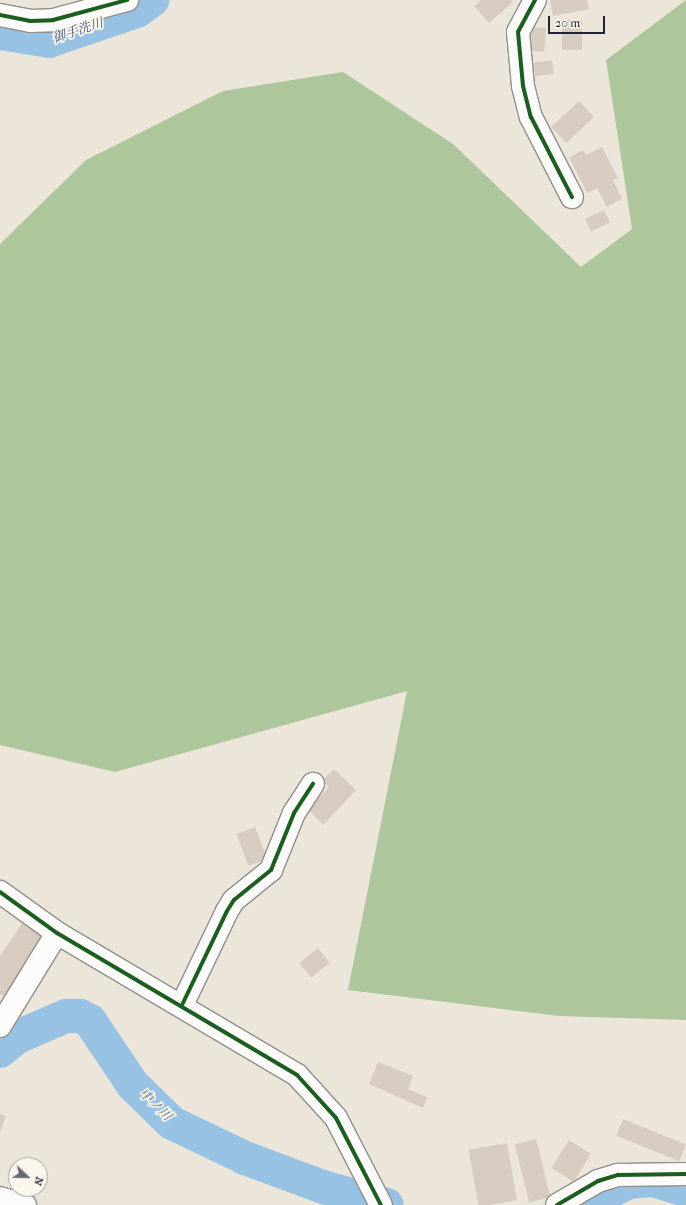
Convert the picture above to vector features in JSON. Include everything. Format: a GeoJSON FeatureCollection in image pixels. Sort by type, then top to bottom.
{"type":"FeatureCollection","features":[{"type":"Feature","properties":{"kind":"street"},"geometry":{"type":"LineString","coordinates":[[0,15],[30,21],[53,20],[127,0]]}},
{"type":"Feature","properties":{"kind":"street"},"geometry":{"type":"LineString","coordinates":[[535,0],[518,32],[523,86],[534,124],[572,197]]}},
{"type":"Feature","properties":{"kind":"street"},"geometry":{"type":"LineString","coordinates":[[182,1005],[227,911],[234,900],[271,870],[294,812],[313,784]]}},
{"type":"Feature","properties":{"kind":"street"},"geometry":{"type":"LineString","coordinates":[[0,892],[58,933],[282,1065],[315,1092],[336,1118],[381,1205]]}},
{"type":"Feature","properties":{"kind":"street"},"geometry":{"type":"LineString","coordinates":[[0,1026],[58,933]]}},
{"type":"Feature","properties":{"kind":"street"},"geometry":{"type":"LineString","coordinates":[[557,1205],[598,1181],[618,1175],[686,1174]]}},
{"type":"Feature","properties":{"kind":"street"},"geometry":{"type":"LineString","coordinates":[[0,1198],[25,1205]]}},
{"type":"Feature","properties":{"kind":"green space"},"geometry":{"type":"Polygon","coordinates":[[[686,0],[686,1020],[559,1016],[348,990],[407,691],[115,772],[0,745],[0,244],[86,160],[223,91],[343,72],[453,144],[581,267],[632,229],[606,60],[686,0]]]}},
{"type":"Feature","properties":{"kind":"building"},"geometry":{"type":"Polygon","coordinates":[[[481,0],[511,0],[513,2],[489,23],[474,6],[481,0]]]}},
{"type":"Feature","properties":{"kind":"building"},"geometry":{"type":"Polygon","coordinates":[[[550,0],[587,0],[589,9],[553,16],[550,0]]]}},
{"type":"Feature","properties":{"kind":"building"},"geometry":{"type":"Polygon","coordinates":[[[562,20],[582,20],[582,50],[562,50],[562,20]]]}},
{"type":"Feature","properties":{"kind":"building"},"geometry":{"type":"Polygon","coordinates":[[[532,27],[546,28],[544,52],[530,51],[532,27]]]}},
{"type":"Feature","properties":{"kind":"building"},"geometry":{"type":"Polygon","coordinates":[[[552,60],[554,74],[535,77],[533,63],[552,60]]]}},
{"type":"Feature","properties":{"kind":"building"},"geometry":{"type":"Polygon","coordinates":[[[579,101],[594,117],[566,143],[551,127],[579,101]]]}},
{"type":"Feature","properties":{"kind":"building"},"geometry":{"type":"Polygon","coordinates":[[[602,147],[618,178],[613,180],[622,199],[607,207],[597,188],[587,193],[569,157],[583,150],[586,155],[602,147]]]}},
{"type":"Feature","properties":{"kind":"building"},"geometry":{"type":"Polygon","coordinates":[[[604,210],[610,223],[591,232],[585,219],[604,210]]]}},
{"type":"Feature","properties":{"kind":"building"},"geometry":{"type":"Polygon","coordinates":[[[334,769],[356,790],[323,825],[308,809],[329,787],[322,781],[334,769]]]}},
{"type":"Feature","properties":{"kind":"building"},"geometry":{"type":"Polygon","coordinates":[[[255,827],[267,859],[249,866],[236,834],[255,827]]]}},
{"type":"Feature","properties":{"kind":"building"},"geometry":{"type":"Polygon","coordinates":[[[23,922],[45,937],[4,997],[0,994],[0,956],[23,922]]]}},
{"type":"Feature","properties":{"kind":"building"},"geometry":{"type":"Polygon","coordinates":[[[318,948],[330,963],[311,978],[299,963],[318,948]]]}},
{"type":"Feature","properties":{"kind":"building"},"geometry":{"type":"Polygon","coordinates":[[[378,1062],[413,1076],[408,1089],[427,1097],[423,1108],[369,1084],[378,1062]]]}},
{"type":"Feature","properties":{"kind":"building"},"geometry":{"type":"Polygon","coordinates":[[[0,1114],[6,1116],[0,1132],[0,1114]]]}},
{"type":"Feature","properties":{"kind":"building"},"geometry":{"type":"Polygon","coordinates":[[[623,1119],[686,1144],[679,1161],[616,1136],[623,1119]]]}},
{"type":"Feature","properties":{"kind":"building"},"geometry":{"type":"Polygon","coordinates":[[[536,1139],[551,1197],[529,1203],[515,1144],[536,1139]]]}},
{"type":"Feature","properties":{"kind":"building"},"geometry":{"type":"Polygon","coordinates":[[[569,1140],[591,1154],[574,1182],[552,1168],[569,1140]]]}},
{"type":"Feature","properties":{"kind":"building"},"geometry":{"type":"Polygon","coordinates":[[[507,1143],[517,1200],[489,1205],[478,1205],[469,1150],[507,1143]]]}},
{"type":"Feature","properties":{"kind":"waterway","name":"御手洗川"},"geometry":{"type":"LineString","coordinates":[[0,33],[49,41],[137,11],[152,0]]}},
{"type":"Feature","properties":{"kind":"waterway","name":"中ノ川"},"geometry":{"type":"LineString","coordinates":[[0,1051],[17,1037],[66,1016],[80,1016],[90,1021],[133,1085],[172,1123],[245,1158],[323,1187],[387,1205]]}},
{"type":"Feature","properties":{"kind":"waterway","name":"中ノ川"},"geometry":{"type":"LineString","coordinates":[[582,1205],[629,1182],[653,1180],[686,1190]]}},
{"type":"Feature","properties":{"kind":"cycle path"},"geometry":{"type":"LineString","coordinates":[[0,15],[30,21],[53,20],[127,0]]}},
{"type":"Feature","properties":{"kind":"cycle path"},"geometry":{"type":"LineString","coordinates":[[535,0],[518,32],[523,86],[531,117],[572,197]]}},
{"type":"Feature","properties":{"kind":"cycle path"},"geometry":{"type":"LineString","coordinates":[[182,1005],[227,911],[234,900],[271,870],[294,813],[313,784]]}},
{"type":"Feature","properties":{"kind":"cycle path"},"geometry":{"type":"LineString","coordinates":[[0,892],[57,933],[297,1075],[336,1118],[381,1205]]}},
{"type":"Feature","properties":{"kind":"cycle path"},"geometry":{"type":"LineString","coordinates":[[557,1205],[598,1181],[618,1175],[686,1174]]}}]}
